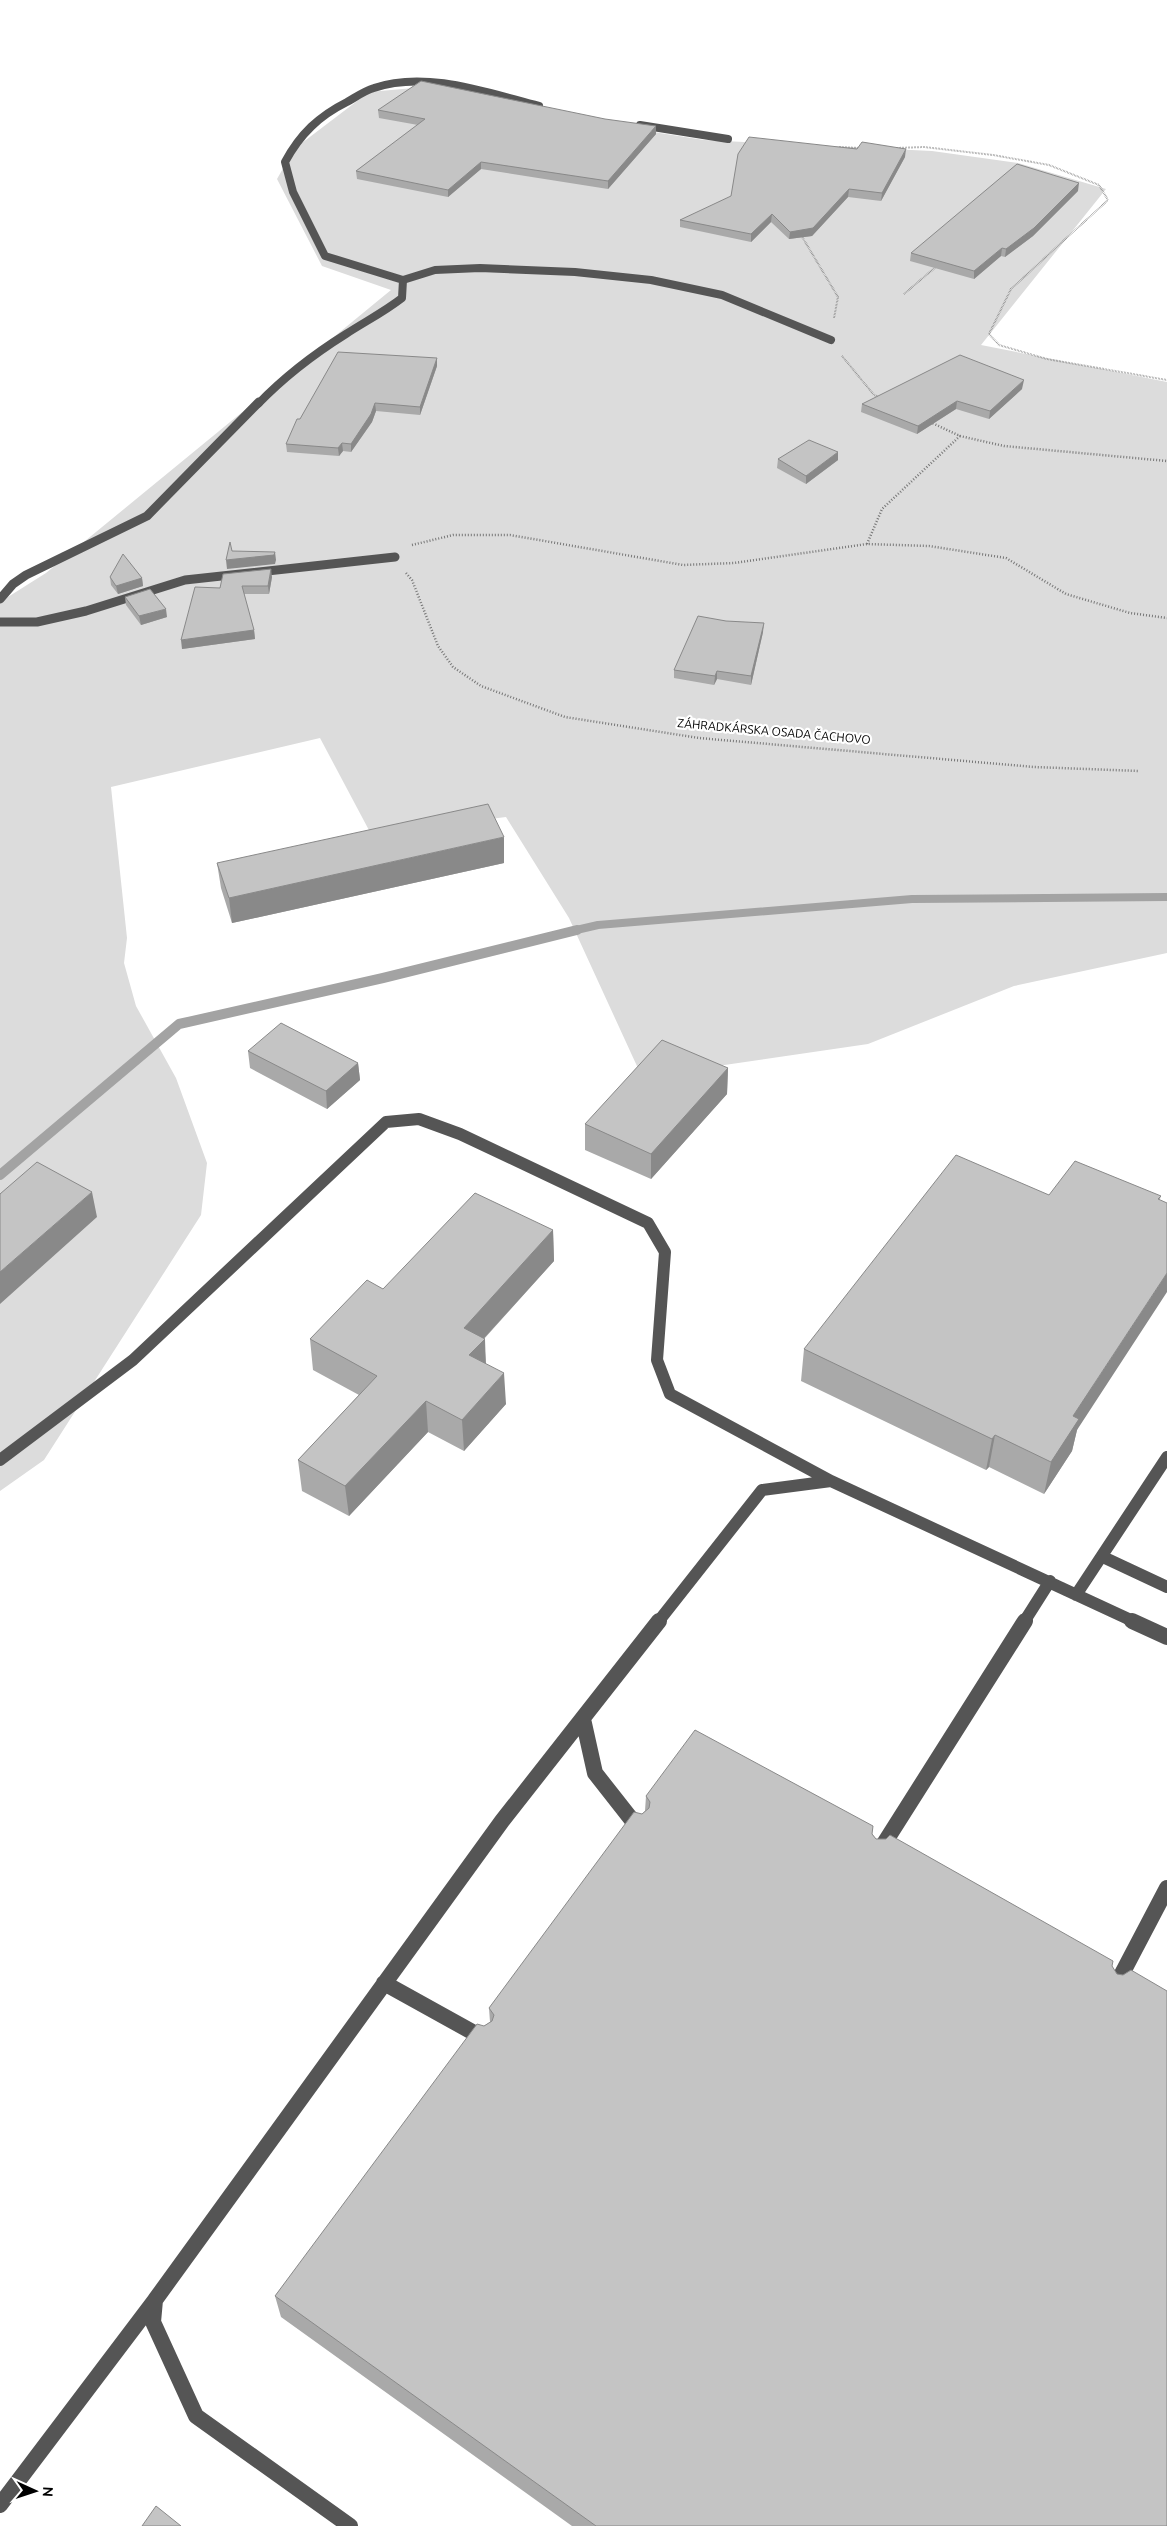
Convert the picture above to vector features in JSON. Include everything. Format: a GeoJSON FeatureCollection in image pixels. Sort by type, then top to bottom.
{"type":"FeatureCollection","features":[{"type":"Feature","properties":{"kind":"lane"},"geometry":{"type":"LineString","coordinates":[[547,108],[464,87],[422,82],[376,87],[320,117],[294,143],[284,162],[293,192],[324,256],[403,280],[435,270],[480,268],[576,272],[651,280],[722,295],[831,340]]}},
{"type":"Feature","properties":{"kind":"lane"},"geometry":{"type":"LineString","coordinates":[[630,124],[728,139]]}},
{"type":"Feature","properties":{"kind":"lane"},"geometry":{"type":"LineString","coordinates":[[0,599],[13,584],[26,575],[146,516],[282,380],[347,334],[379,316],[402,298],[403,280]]}},
{"type":"Feature","properties":{"kind":"lane"},"geometry":{"type":"LineString","coordinates":[[0,622],[37,622],[86,611],[185,580],[395,557]]}},
{"type":"Feature","properties":{"kind":"lane"},"geometry":{"type":"LineString","coordinates":[[0,1460],[133,1360],[386,1122],[419,1119],[460,1134],[648,1223],[665,1252],[657,1360],[670,1394],[831,1481],[1050,1581],[1167,1637]]}},
{"type":"Feature","properties":{"kind":"lane"},"geometry":{"type":"LineString","coordinates":[[1076,1595],[1103,1557],[1167,1457]]}},
{"type":"Feature","properties":{"kind":"lane"},"geometry":{"type":"LineString","coordinates":[[0,2505],[155,2300],[502,1821],[762,1490],[831,1481]]}},
{"type":"Feature","properties":{"kind":"lane"},"geometry":{"type":"LineString","coordinates":[[1103,1557],[1167,1587]]}},
{"type":"Feature","properties":{"kind":"lane"},"geometry":{"type":"LineString","coordinates":[[877,1855],[1050,1581]]}},
{"type":"Feature","properties":{"kind":"lane"},"geometry":{"type":"LineString","coordinates":[[582,1719],[595,1773],[639,1829]]}},
{"type":"Feature","properties":{"kind":"lane"},"geometry":{"type":"LineString","coordinates":[[1114,1989],[1167,1888]]}},
{"type":"Feature","properties":{"kind":"lane"},"geometry":{"type":"LineString","coordinates":[[384,1983],[485,2039]]}},
{"type":"Feature","properties":{"kind":"lane"},"geometry":{"type":"LineString","coordinates":[[155,2300],[153,2322],[196,2416],[350,2526]]}},
{"type":"Feature","properties":{"kind":"path"},"geometry":{"type":"LineString","coordinates":[[832,147],[862,148]]}},
{"type":"Feature","properties":{"kind":"path"},"geometry":{"type":"LineString","coordinates":[[890,148],[934,148],[993,155],[1049,165],[1098,185],[1108,200],[1011,289],[988,334],[999,345],[1048,360],[1167,380]]}},
{"type":"Feature","properties":{"kind":"path"},"geometry":{"type":"LineString","coordinates":[[1042,172],[1049,165]]}},
{"type":"Feature","properties":{"kind":"path"},"geometry":{"type":"LineString","coordinates":[[797,230],[838,297],[831,340],[849,366],[874,395],[883,399]]}},
{"type":"Feature","properties":{"kind":"path"},"geometry":{"type":"LineString","coordinates":[[904,294],[941,262]]}},
{"type":"Feature","properties":{"kind":"path"},"geometry":{"type":"LineString","coordinates":[[926,420],[960,436],[1004,446],[1167,460]]}},
{"type":"Feature","properties":{"kind":"path"},"geometry":{"type":"LineString","coordinates":[[867,544],[882,509],[960,436]]}},
{"type":"Feature","properties":{"kind":"path"},"geometry":{"type":"LineString","coordinates":[[395,557],[410,547],[424,541],[452,535],[477,534],[520,536],[683,565],[734,563],[867,544],[929,546],[1006,558],[1066,594],[1130,614],[1167,618]]}},
{"type":"Feature","properties":{"kind":"path","name":"ZÁHRADKÁRSKA OSADA ČACHOVO"},"geometry":{"type":"LineString","coordinates":[[395,557],[412,580],[438,646],[452,667],[481,686],[564,717],[699,738],[1034,767],[1139,771]]}},
{"type":"Feature","properties":{"kind":"shaded area"},"geometry":{"type":"Polygon","coordinates":[[[436,86],[571,119],[704,140],[932,151],[1018,163],[1106,189],[981,345],[1167,382],[1167,953],[1014,986],[868,1044],[642,1077],[569,918],[506,817],[371,834],[320,738],[111,787],[127,938],[124,963],[136,1006],[176,1078],[207,1163],[201,1215],[44,1460],[0,1491],[0,602],[46,573],[391,290],[322,266],[277,179],[294,149],[369,92],[436,86]]]}},
{"type":"Feature","properties":{"kind":"building"},"geometry":{"type":"Polygon","coordinates":[[[421,81],[605,119],[656,126],[608,181],[481,162],[448,190],[356,171],[425,119],[378,110],[421,81]]]}},
{"type":"Feature","properties":{"kind":"building"},"geometry":{"type":"Polygon","coordinates":[[[749,137],[857,149],[862,142],[906,149],[882,193],[849,189],[813,228],[790,232],[772,214],[751,234],[680,220],[731,196],[738,154],[749,137]]]}},
{"type":"Feature","properties":{"kind":"building"},"geometry":{"type":"Polygon","coordinates":[[[1017,164],[1079,183],[1034,228],[1006,249],[1002,248],[974,271],[911,253],[1017,164]]]}},
{"type":"Feature","properties":{"kind":"building"},"geometry":{"type":"Polygon","coordinates":[[[338,352],[437,358],[420,407],[375,403],[371,414],[351,444],[342,443],[338,448],[286,444],[297,419],[300,419],[338,352]]]}},
{"type":"Feature","properties":{"kind":"building"},"geometry":{"type":"Polygon","coordinates":[[[960,355],[1024,380],[990,411],[957,401],[918,426],[862,404],[960,355]]]}},
{"type":"Feature","properties":{"kind":"building"},"geometry":{"type":"Polygon","coordinates":[[[809,440],[838,452],[806,476],[778,459],[809,440]]]}},
{"type":"Feature","properties":{"kind":"building"},"geometry":{"type":"Polygon","coordinates":[[[230,542],[232,551],[275,552],[274,555],[226,560],[230,542]]]}},
{"type":"Feature","properties":{"kind":"building"},"geometry":{"type":"Polygon","coordinates":[[[123,554],[142,578],[116,586],[110,577],[123,554]]]}},
{"type":"Feature","properties":{"kind":"building"},"geometry":{"type":"Polygon","coordinates":[[[271,569],[268,586],[242,586],[254,630],[181,640],[195,587],[220,588],[223,574],[271,569]]]}},
{"type":"Feature","properties":{"kind":"building"},"geometry":{"type":"Polygon","coordinates":[[[150,589],[166,609],[139,616],[125,597],[150,589]]]}},
{"type":"Feature","properties":{"kind":"building"},"geometry":{"type":"Polygon","coordinates":[[[698,616],[726,621],[764,623],[751,676],[717,671],[715,676],[674,670],[698,616]]]}},
{"type":"Feature","properties":{"kind":"building"},"geometry":{"type":"Polygon","coordinates":[[[488,804],[504,837],[229,898],[217,863],[488,804]]]}},
{"type":"Feature","properties":{"kind":"building"},"geometry":{"type":"Polygon","coordinates":[[[281,1023],[358,1063],[326,1091],[248,1051],[281,1023]]]}},
{"type":"Feature","properties":{"kind":"building"},"geometry":{"type":"Polygon","coordinates":[[[662,1040],[728,1068],[651,1154],[585,1124],[662,1040]]]}},
{"type":"Feature","properties":{"kind":"building"},"geometry":{"type":"Polygon","coordinates":[[[956,1155],[1049,1195],[1075,1161],[1161,1196],[1158,1199],[1167,1203],[1167,1273],[1073,1416],[1079,1419],[1051,1462],[995,1435],[992,1439],[804,1349],[956,1155]]]}},
{"type":"Feature","properties":{"kind":"building"},"geometry":{"type":"Polygon","coordinates":[[[37,1162],[92,1192],[0,1272],[0,1194],[37,1162]]]}},
{"type":"Feature","properties":{"kind":"building"},"geometry":{"type":"Polygon","coordinates":[[[475,1193],[553,1230],[464,1328],[485,1339],[469,1355],[504,1373],[462,1420],[426,1401],[345,1486],[298,1460],[377,1376],[310,1339],[367,1280],[383,1289],[475,1193]]]}},
{"type":"Feature","properties":{"kind":"building"},"geometry":{"type":"Polygon","coordinates":[[[695,1730],[873,1826],[872,1834],[876,1839],[886,1839],[890,1835],[1113,1961],[1112,1966],[1117,1974],[1123,1975],[1131,1970],[1167,1991],[1167,2526],[596,2526],[275,2296],[477,2024],[484,2026],[492,2021],[494,2015],[489,2008],[634,1812],[642,1814],[649,1808],[650,1802],[646,1796],[695,1730]]]}},
{"type":"Feature","properties":{"kind":"building"},"geometry":{"type":"Polygon","coordinates":[[[156,2506],[181,2526],[142,2526],[156,2506]]]}},
{"type":"Feature","properties":{"kind":"waterway"},"geometry":{"type":"LineString","coordinates":[[572,931],[598,925],[912,899],[1167,897]]}},
{"type":"Feature","properties":{"kind":"waterway"},"geometry":{"type":"LineString","coordinates":[[0,1175],[179,1024],[383,978],[577,930]]}}]}
